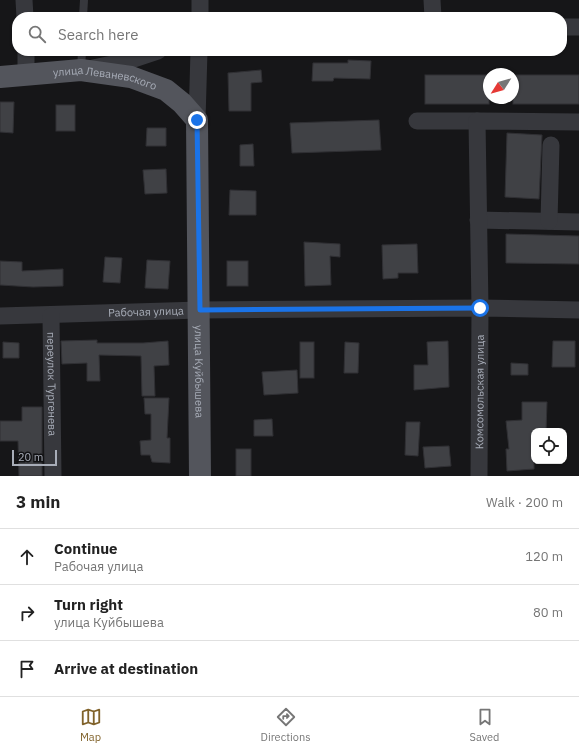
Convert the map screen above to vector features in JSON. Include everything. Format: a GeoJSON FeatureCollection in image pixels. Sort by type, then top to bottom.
{"type":"FeatureCollection","features":[{"type":"Feature","properties":{"kind":"main road","name":"улица Леваневского"},"geometry":{"type":"LineString","coordinates":[[0,77],[26,75],[81,61],[166,90],[182,103],[197,120]]}},
{"type":"Feature","properties":{"kind":"main road","name":"улица Куйбышева"},"geometry":{"type":"LineString","coordinates":[[197,120],[200,310],[200,476]]}},
{"type":"Feature","properties":{"kind":"street"},"geometry":{"type":"LineString","coordinates":[[24,0],[24,12]]}},
{"type":"Feature","properties":{"kind":"street"},"geometry":{"type":"LineString","coordinates":[[200,0],[200,12]]}},
{"type":"Feature","properties":{"kind":"street"},"geometry":{"type":"LineString","coordinates":[[432,0],[433,12]]}},
{"type":"Feature","properties":{"kind":"street"},"geometry":{"type":"LineString","coordinates":[[567,27],[579,27]]}},
{"type":"Feature","properties":{"kind":"street"},"geometry":{"type":"LineString","coordinates":[[26,56],[26,75]]}},
{"type":"Feature","properties":{"kind":"street"},"geometry":{"type":"LineString","coordinates":[[81,61],[131,60],[143,56]]}},
{"type":"Feature","properties":{"kind":"street","name":"улица Куйбышева"},"geometry":{"type":"LineString","coordinates":[[197,120],[199,56]]}},
{"type":"Feature","properties":{"kind":"street"},"geometry":{"type":"LineString","coordinates":[[417,121],[579,122]]}},
{"type":"Feature","properties":{"kind":"street","name":"Комсомольская улица"},"geometry":{"type":"LineString","coordinates":[[477,122],[476,140],[480,308],[480,476]]}},
{"type":"Feature","properties":{"kind":"street"},"geometry":{"type":"LineString","coordinates":[[549,222],[551,145]]}},
{"type":"Feature","properties":{"kind":"street"},"geometry":{"type":"LineString","coordinates":[[478,220],[579,222]]}},
{"type":"Feature","properties":{"kind":"street","name":"Рабочая улица"},"geometry":{"type":"LineString","coordinates":[[0,316],[51,316],[200,310],[480,308],[579,310]]}},
{"type":"Feature","properties":{"kind":"street","name":"переулок Тургенева"},"geometry":{"type":"LineString","coordinates":[[51,316],[53,476]]}},
{"type":"Feature","properties":{"kind":"lane"},"geometry":{"type":"LineString","coordinates":[[83,12],[84,0]]}},
{"type":"Feature","properties":{"kind":"building"},"geometry":{"type":"Polygon","coordinates":[[[348,60],[371,61],[370,79],[334,78],[333,81],[312,81],[313,63],[348,63],[348,60]]]}},
{"type":"Feature","properties":{"kind":"building"},"geometry":{"type":"Polygon","coordinates":[[[261,70],[262,82],[251,83],[251,111],[229,111],[228,73],[261,70]]]}},
{"type":"Feature","properties":{"kind":"building"},"geometry":{"type":"Polygon","coordinates":[[[425,75],[483,75],[483,104],[425,104],[425,75]]]}},
{"type":"Feature","properties":{"kind":"building"},"geometry":{"type":"Polygon","coordinates":[[[519,75],[579,75],[579,104],[519,104],[519,75]]]}},
{"type":"Feature","properties":{"kind":"building"},"geometry":{"type":"Polygon","coordinates":[[[0,102],[14,102],[13,133],[0,132],[0,102]]]}},
{"type":"Feature","properties":{"kind":"building"},"geometry":{"type":"Polygon","coordinates":[[[56,105],[75,105],[75,131],[56,131],[56,105]]]}},
{"type":"Feature","properties":{"kind":"building"},"geometry":{"type":"Polygon","coordinates":[[[379,120],[381,150],[292,153],[290,123],[379,120]]]}},
{"type":"Feature","properties":{"kind":"building"},"geometry":{"type":"Polygon","coordinates":[[[147,128],[166,128],[166,146],[146,146],[147,128]]]}},
{"type":"Feature","properties":{"kind":"building"},"geometry":{"type":"Polygon","coordinates":[[[507,133],[542,135],[539,199],[505,197],[507,133]]]}},
{"type":"Feature","properties":{"kind":"building"},"geometry":{"type":"Polygon","coordinates":[[[253,144],[254,166],[240,166],[240,145],[253,144]]]}},
{"type":"Feature","properties":{"kind":"building"},"geometry":{"type":"Polygon","coordinates":[[[166,169],[167,193],[145,194],[143,170],[166,169]]]}},
{"type":"Feature","properties":{"kind":"building"},"geometry":{"type":"Polygon","coordinates":[[[230,190],[256,191],[256,215],[229,215],[230,190]]]}},
{"type":"Feature","properties":{"kind":"building"},"geometry":{"type":"Polygon","coordinates":[[[506,234],[579,236],[579,264],[506,263],[506,234]]]}},
{"type":"Feature","properties":{"kind":"building"},"geometry":{"type":"Polygon","coordinates":[[[304,242],[340,244],[340,257],[330,256],[331,285],[305,286],[304,242]]]}},
{"type":"Feature","properties":{"kind":"building"},"geometry":{"type":"Polygon","coordinates":[[[417,244],[418,273],[398,273],[398,278],[383,279],[382,245],[417,244]]]}},
{"type":"Feature","properties":{"kind":"building"},"geometry":{"type":"Polygon","coordinates":[[[105,257],[122,258],[120,283],[103,282],[105,257]]]}},
{"type":"Feature","properties":{"kind":"building"},"geometry":{"type":"Polygon","coordinates":[[[147,260],[170,261],[168,289],[145,288],[147,260]]]}},
{"type":"Feature","properties":{"kind":"building"},"geometry":{"type":"Polygon","coordinates":[[[0,261],[22,262],[22,271],[63,269],[63,286],[33,287],[0,285],[0,261]]]}},
{"type":"Feature","properties":{"kind":"building"},"geometry":{"type":"Polygon","coordinates":[[[227,261],[248,261],[248,286],[227,286],[227,261]]]}},
{"type":"Feature","properties":{"kind":"building"},"geometry":{"type":"Polygon","coordinates":[[[97,340],[97,343],[143,343],[168,341],[169,365],[154,366],[155,396],[142,396],[141,356],[99,355],[100,381],[87,381],[87,363],[62,364],[61,341],[97,340]]]}},
{"type":"Feature","properties":{"kind":"building"},"geometry":{"type":"Polygon","coordinates":[[[448,341],[449,387],[414,390],[414,365],[428,365],[427,342],[448,341]]]}},
{"type":"Feature","properties":{"kind":"building"},"geometry":{"type":"Polygon","coordinates":[[[553,341],[575,341],[575,367],[552,367],[553,341]]]}},
{"type":"Feature","properties":{"kind":"building"},"geometry":{"type":"Polygon","coordinates":[[[3,342],[19,343],[19,358],[3,358],[3,342]]]}},
{"type":"Feature","properties":{"kind":"building"},"geometry":{"type":"Polygon","coordinates":[[[300,342],[314,342],[314,378],[300,378],[300,342]]]}},
{"type":"Feature","properties":{"kind":"building"},"geometry":{"type":"Polygon","coordinates":[[[345,342],[359,343],[358,373],[344,373],[345,342]]]}},
{"type":"Feature","properties":{"kind":"building"},"geometry":{"type":"Polygon","coordinates":[[[511,363],[528,364],[528,375],[511,375],[511,363]]]}},
{"type":"Feature","properties":{"kind":"building"},"geometry":{"type":"Polygon","coordinates":[[[297,370],[298,393],[264,395],[262,372],[297,370]]]}},
{"type":"Feature","properties":{"kind":"building"},"geometry":{"type":"Polygon","coordinates":[[[144,398],[169,398],[167,438],[170,438],[170,463],[152,462],[150,455],[141,455],[140,441],[151,440],[151,414],[145,414],[144,398]]]}},
{"type":"Feature","properties":{"kind":"building"},"geometry":{"type":"Polygon","coordinates":[[[522,402],[547,402],[546,428],[531,428],[531,464],[534,464],[534,469],[507,471],[506,449],[509,449],[506,421],[522,420],[522,402]]]}},
{"type":"Feature","properties":{"kind":"building"},"geometry":{"type":"Polygon","coordinates":[[[22,407],[42,407],[42,476],[19,476],[18,441],[0,441],[0,421],[22,421],[22,407]]]}},
{"type":"Feature","properties":{"kind":"building"},"geometry":{"type":"Polygon","coordinates":[[[272,419],[273,436],[254,436],[254,420],[272,419]]]}},
{"type":"Feature","properties":{"kind":"building"},"geometry":{"type":"Polygon","coordinates":[[[406,422],[420,422],[418,456],[405,455],[406,422]]]}},
{"type":"Feature","properties":{"kind":"building"},"geometry":{"type":"Polygon","coordinates":[[[449,446],[451,466],[425,468],[423,447],[449,446]]]}},
{"type":"Feature","properties":{"kind":"building"},"geometry":{"type":"Polygon","coordinates":[[[236,449],[251,449],[251,476],[236,476],[236,449]]]}},
{"type":"Feature","properties":{"kind":"route"},"geometry":{"type":"LineString","coordinates":[[197,120],[200,310],[480,308]]}}]}
